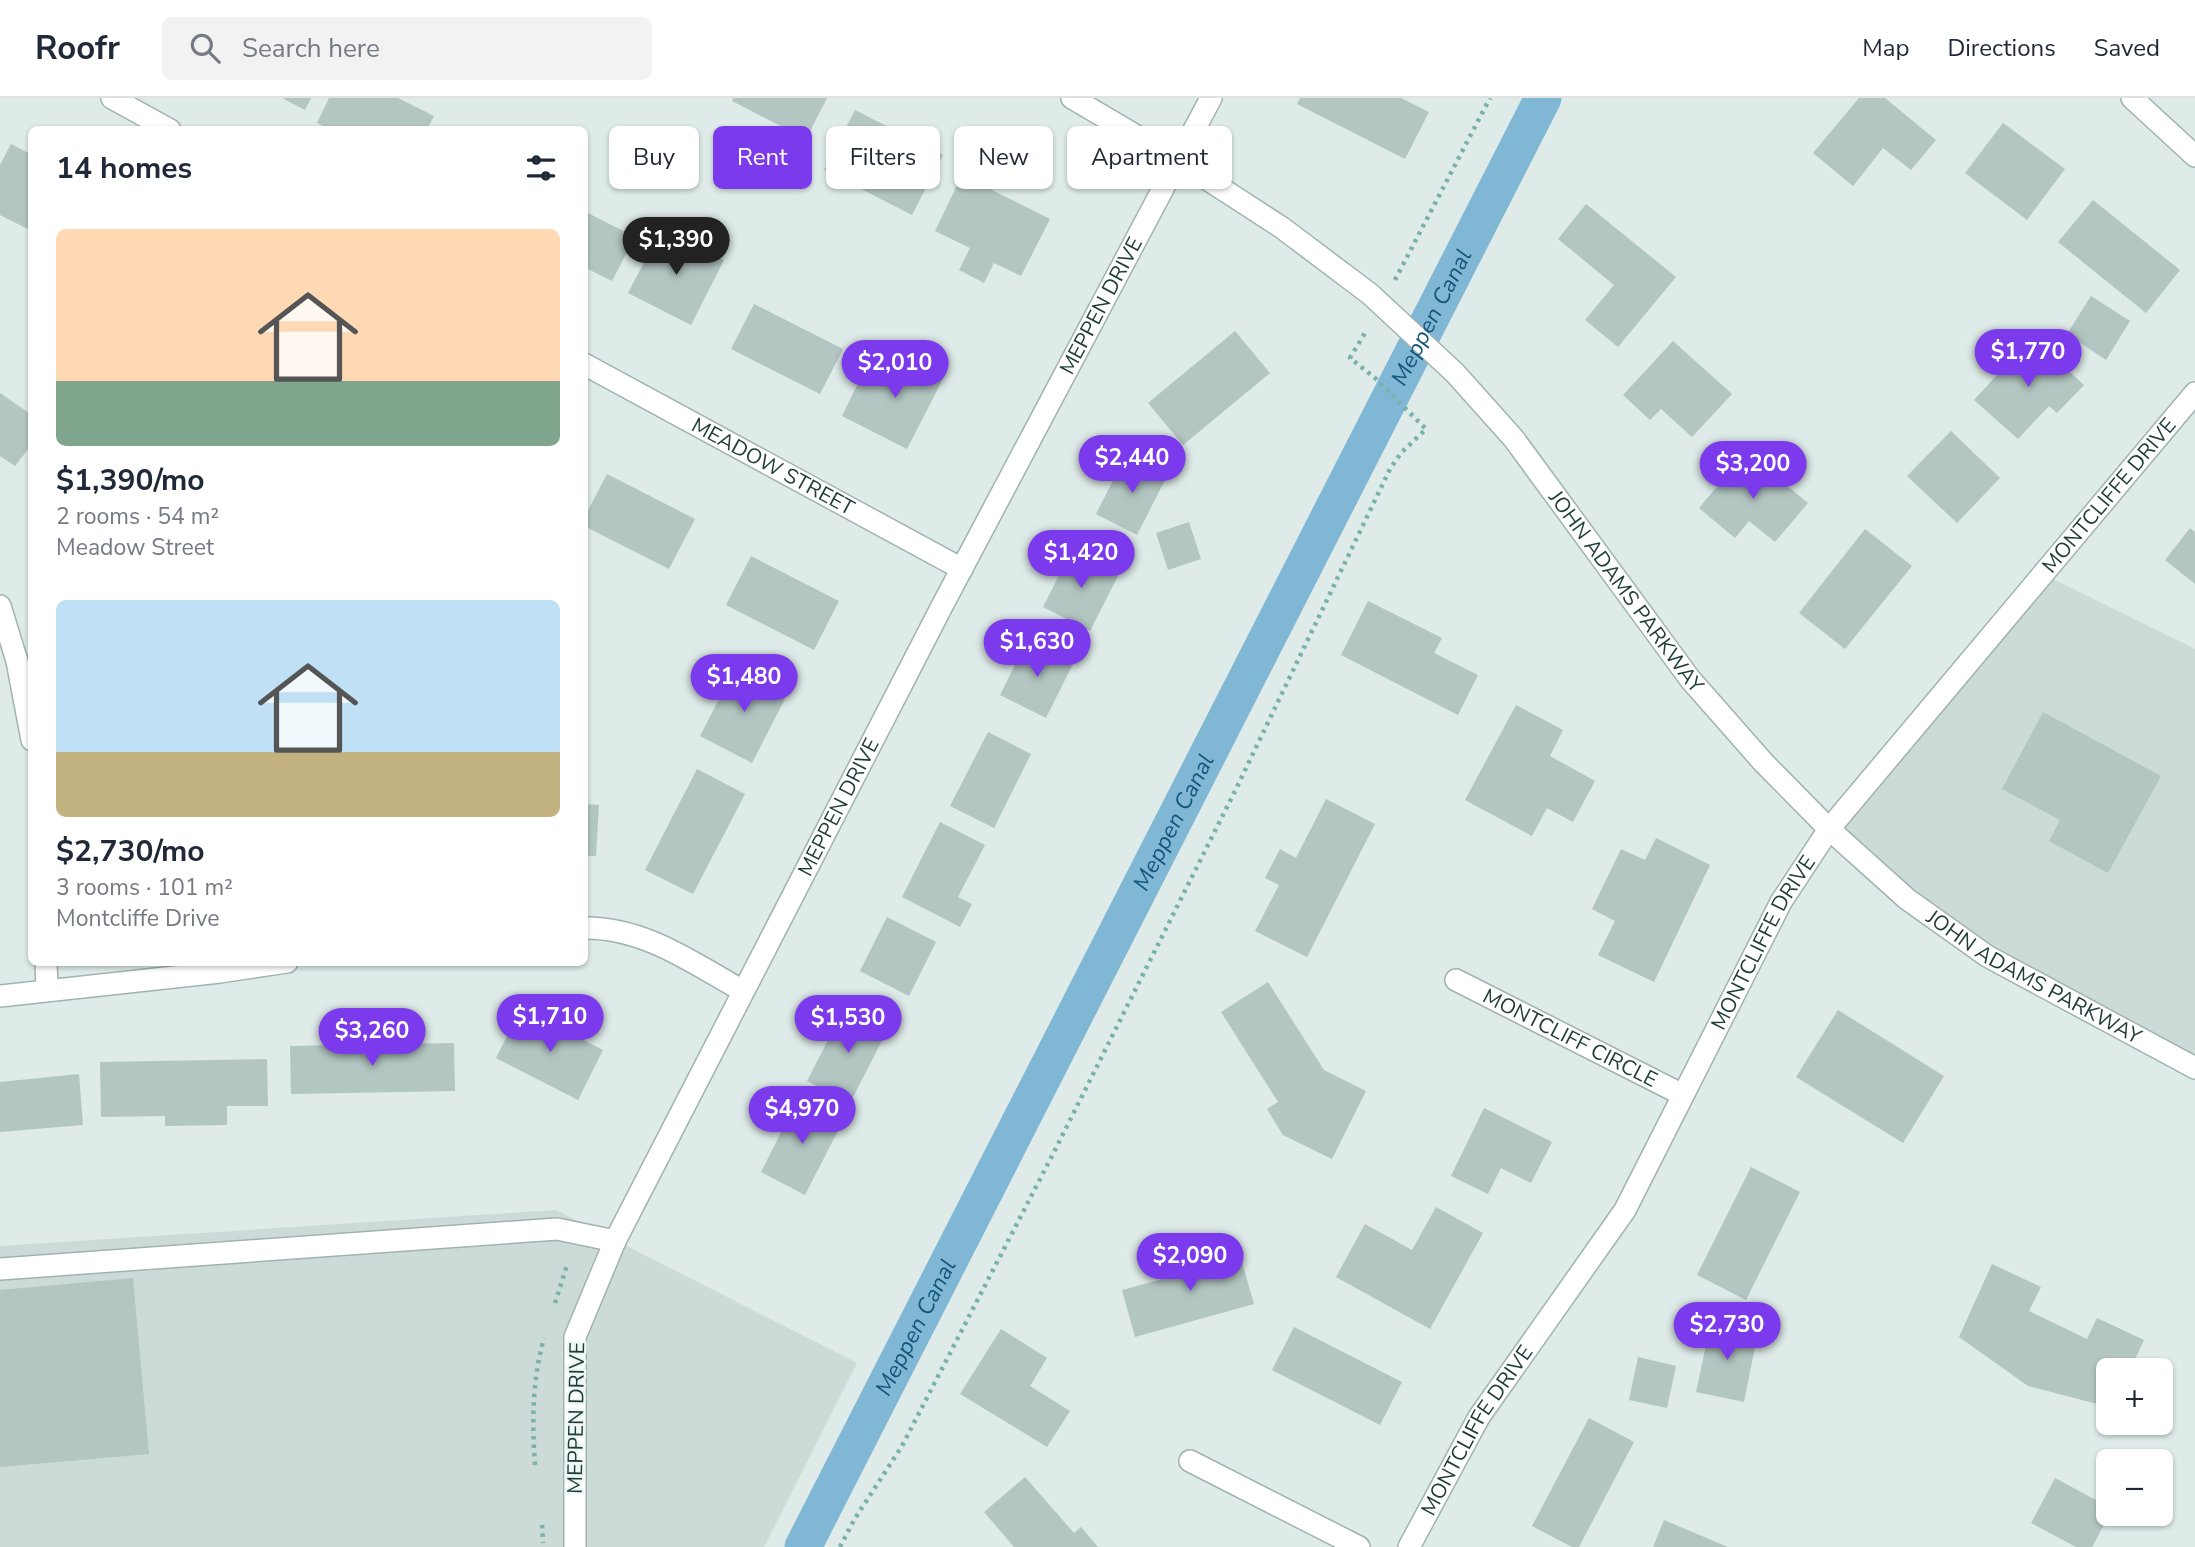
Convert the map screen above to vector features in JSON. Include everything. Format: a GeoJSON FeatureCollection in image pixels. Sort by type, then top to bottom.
{"type":"FeatureCollection","features":[{"type":"Feature","properties":{"kind":"street"},"geometry":{"type":"LineString","coordinates":[[112,98],[163,126]]}},
{"type":"Feature","properties":{"kind":"street","name":"JOHN ADAMS PARKWAY"},"geometry":{"type":"LineString","coordinates":[[1072,98],[1120,126]]}},
{"type":"Feature","properties":{"kind":"street","name":"MEPPEN DRIVE"},"geometry":{"type":"LineString","coordinates":[[1197,126],[1211,98]]}},
{"type":"Feature","properties":{"kind":"street"},"geometry":{"type":"LineString","coordinates":[[2132,98],[2195,156]]}},
{"type":"Feature","properties":{"kind":"street","name":"MEPPEN DRIVE"},"geometry":{"type":"LineString","coordinates":[[575,1547],[575,1337],[615,1241],[962,569],[1164,189]]}},
{"type":"Feature","properties":{"kind":"street","name":"JOHN ADAMS PARKWAY"},"geometry":{"type":"LineString","coordinates":[[1222,189],[1280,227],[1370,294],[1440,359],[1514,439],[1690,679],[1763,762],[1829,829],[1907,900],[1987,956],[2195,1068]]}},
{"type":"Feature","properties":{"kind":"street","name":"MEADOW STREET"},"geometry":{"type":"LineString","coordinates":[[588,366],[962,569]]}},
{"type":"Feature","properties":{"kind":"street","name":"MONTCLIFFE DRIVE"},"geometry":{"type":"LineString","coordinates":[[1409,1547],[1479,1417],[1625,1210],[1781,902],[1829,829],[2195,393]]}},
{"type":"Feature","properties":{"kind":"street"},"geometry":{"type":"LineString","coordinates":[[0,606],[17,660],[28,719]]}},
{"type":"Feature","properties":{"kind":"street"},"geometry":{"type":"LineString","coordinates":[[588,928],[625,932],[659,943],[743,991]]}},
{"type":"Feature","properties":{"kind":"street"},"geometry":{"type":"LineString","coordinates":[[46,966],[47,990]]}},
{"type":"Feature","properties":{"kind":"street"},"geometry":{"type":"LineString","coordinates":[[0,996],[261,966]]}},
{"type":"Feature","properties":{"kind":"street","name":"MONTCLIFF CIRCLE"},"geometry":{"type":"LineString","coordinates":[[1456,980],[1683,1095]]}},
{"type":"Feature","properties":{"kind":"street"},"geometry":{"type":"LineString","coordinates":[[0,1269],[557,1229],[615,1241]]}},
{"type":"Feature","properties":{"kind":"street"},"geometry":{"type":"LineString","coordinates":[[1190,1461],[1359,1547]]}},
{"type":"Feature","properties":{"kind":"path"},"geometry":{"type":"LineString","coordinates":[[1404,265],[1490,98]]}},
{"type":"Feature","properties":{"kind":"path"},"geometry":{"type":"LineString","coordinates":[[840,1547],[854,1520],[902,1446],[1054,1152],[1235,791],[1390,468],[1426,429],[1375,378],[1350,358],[1357,346]]}},
{"type":"Feature","properties":{"kind":"path"},"geometry":{"type":"LineString","coordinates":[[552,1312],[567,1265]]}},
{"type":"Feature","properties":{"kind":"path"},"geometry":{"type":"LineString","coordinates":[[535,1465],[532,1412],[538,1360],[545,1336]]}},
{"type":"Feature","properties":{"kind":"path"},"geometry":{"type":"LineString","coordinates":[[542,1525],[544,1547]]}},
{"type":"Feature","properties":{"kind":"shaded area"},"geometry":{"type":"Polygon","coordinates":[[[2043,574],[2195,649],[2195,1069],[1987,956],[1829,829],[2043,574]]]}},
{"type":"Feature","properties":{"kind":"shaded area"},"geometry":{"type":"Polygon","coordinates":[[[556,1210],[857,1363],[764,1547],[0,1547],[0,1246],[556,1210]]]}},
{"type":"Feature","properties":{"kind":"building"},"geometry":{"type":"Polygon","coordinates":[[[282,98],[311,98],[305,110],[282,98]]]}},
{"type":"Feature","properties":{"kind":"building"},"geometry":{"type":"Polygon","coordinates":[[[329,98],[398,98],[434,116],[429,126],[323,126],[317,123],[329,98]]]}},
{"type":"Feature","properties":{"kind":"building"},"geometry":{"type":"Polygon","coordinates":[[[733,98],[827,98],[812,127],[781,126],[732,101],[733,98]]]}},
{"type":"Feature","properties":{"kind":"building"},"geometry":{"type":"Polygon","coordinates":[[[1300,98],[1401,98],[1429,112],[1405,159],[1297,104],[1300,98]]]}},
{"type":"Feature","properties":{"kind":"building"},"geometry":{"type":"Polygon","coordinates":[[[1859,98],[1885,98],[1936,140],[1911,170],[1883,148],[1853,186],[1813,153],[1859,98]]]}},
{"type":"Feature","properties":{"kind":"building"},"geometry":{"type":"Polygon","coordinates":[[[855,110],[886,126],[847,126],[855,110]]]}},
{"type":"Feature","properties":{"kind":"building"},"geometry":{"type":"Polygon","coordinates":[[[2003,123],[2065,169],[2027,220],[1965,173],[2003,123]]]}},
{"type":"Feature","properties":{"kind":"building"},"geometry":{"type":"Polygon","coordinates":[[[11,144],[28,153],[28,229],[0,215],[0,165],[11,144]]]}},
{"type":"Feature","properties":{"kind":"building"},"geometry":{"type":"Polygon","coordinates":[[[861,189],[925,189],[912,215],[861,189]]]}},
{"type":"Feature","properties":{"kind":"building"},"geometry":{"type":"Polygon","coordinates":[[[955,189],[990,189],[1050,219],[1021,276],[994,263],[984,283],[959,270],[970,248],[935,231],[955,189]]]}},
{"type":"Feature","properties":{"kind":"building"},"geometry":{"type":"Polygon","coordinates":[[[2093,200],[2180,270],[2146,313],[2058,242],[2093,200]]]}},
{"type":"Feature","properties":{"kind":"building"},"geometry":{"type":"Polygon","coordinates":[[[1586,204],[1676,277],[1618,347],[1585,320],[1614,285],[1558,239],[1586,204]]]}},
{"type":"Feature","properties":{"kind":"building"},"geometry":{"type":"Polygon","coordinates":[[[588,213],[635,237],[612,281],[588,269],[588,213]]]}},
{"type":"Feature","properties":{"kind":"building"},"geometry":{"type":"Polygon","coordinates":[[[662,228],[724,260],[691,325],[628,293],[662,228]]]}},
{"type":"Feature","properties":{"kind":"building"},"geometry":{"type":"Polygon","coordinates":[[[2091,296],[2130,321],[2106,360],[2067,334],[2091,296]]]}},
{"type":"Feature","properties":{"kind":"building"},"geometry":{"type":"Polygon","coordinates":[[[754,304],[843,349],[820,394],[731,349],[754,304]]]}},
{"type":"Feature","properties":{"kind":"building"},"geometry":{"type":"Polygon","coordinates":[[[1235,331],[1270,373],[1183,445],[1148,403],[1235,331]]]}},
{"type":"Feature","properties":{"kind":"building"},"geometry":{"type":"Polygon","coordinates":[[[2032,337],[2084,385],[2057,413],[2049,406],[2018,439],[1974,400],[2032,337]]]}},
{"type":"Feature","properties":{"kind":"building"},"geometry":{"type":"Polygon","coordinates":[[[1673,341],[1732,394],[1692,437],[1661,409],[1650,420],[1623,395],[1673,341]]]}},
{"type":"Feature","properties":{"kind":"building"},"geometry":{"type":"Polygon","coordinates":[[[902,351],[946,373],[907,449],[842,416],[864,371],[886,383],[902,351]]]}},
{"type":"Feature","properties":{"kind":"building"},"geometry":{"type":"Polygon","coordinates":[[[0,393],[28,412],[28,449],[15,466],[0,456],[0,393]]]}},
{"type":"Feature","properties":{"kind":"building"},"geometry":{"type":"Polygon","coordinates":[[[1951,431],[2000,478],[1957,523],[1907,476],[1951,431]]]}},
{"type":"Feature","properties":{"kind":"building"},"geometry":{"type":"Polygon","coordinates":[[[1746,452],[1808,503],[1775,542],[1749,521],[1735,538],[1699,508],[1746,452]]]}},
{"type":"Feature","properties":{"kind":"building"},"geometry":{"type":"Polygon","coordinates":[[[1126,455],[1167,476],[1137,535],[1096,514],[1126,455]]]}},
{"type":"Feature","properties":{"kind":"building"},"geometry":{"type":"Polygon","coordinates":[[[607,474],[695,519],[669,569],[588,528],[588,510],[607,474]]]}},
{"type":"Feature","properties":{"kind":"building"},"geometry":{"type":"Polygon","coordinates":[[[1189,522],[1201,559],[1168,570],[1156,533],[1189,522]]]}},
{"type":"Feature","properties":{"kind":"building"},"geometry":{"type":"Polygon","coordinates":[[[2190,528],[2195,532],[2195,584],[2165,560],[2190,528]]]}},
{"type":"Feature","properties":{"kind":"building"},"geometry":{"type":"Polygon","coordinates":[[[1865,529],[1912,566],[1845,649],[1799,613],[1865,529]]]}},
{"type":"Feature","properties":{"kind":"building"},"geometry":{"type":"Polygon","coordinates":[[[1072,550],[1119,574],[1090,631],[1043,607],[1072,550]]]}},
{"type":"Feature","properties":{"kind":"building"},"geometry":{"type":"Polygon","coordinates":[[[751,556],[839,601],[814,650],[726,605],[751,556]]]}},
{"type":"Feature","properties":{"kind":"building"},"geometry":{"type":"Polygon","coordinates":[[[1368,601],[1442,638],[1434,653],[1478,675],[1458,715],[1341,655],[1368,601]]]}},
{"type":"Feature","properties":{"kind":"building"},"geometry":{"type":"Polygon","coordinates":[[[1028,639],[1074,662],[1046,718],[1000,695],[1028,639]]]}},
{"type":"Feature","properties":{"kind":"building"},"geometry":{"type":"Polygon","coordinates":[[[737,664],[789,691],[752,763],[700,736],[737,664]]]}},
{"type":"Feature","properties":{"kind":"building"},"geometry":{"type":"Polygon","coordinates":[[[1516,705],[1563,730],[1550,756],[1595,781],[1573,822],[1547,808],[1532,836],[1465,800],[1516,705]]]}},
{"type":"Feature","properties":{"kind":"building"},"geometry":{"type":"Polygon","coordinates":[[[2043,712],[2161,776],[2108,873],[2049,841],[2060,820],[2002,789],[2043,712]]]}},
{"type":"Feature","properties":{"kind":"building"},"geometry":{"type":"Polygon","coordinates":[[[988,732],[1031,754],[994,828],[950,806],[988,732]]]}},
{"type":"Feature","properties":{"kind":"building"},"geometry":{"type":"Polygon","coordinates":[[[697,769],[745,794],[693,894],[645,870],[697,769]]]}},
{"type":"Feature","properties":{"kind":"building"},"geometry":{"type":"Polygon","coordinates":[[[1326,799],[1375,824],[1307,957],[1255,931],[1279,885],[1265,878],[1280,849],[1296,858],[1326,799]]]}},
{"type":"Feature","properties":{"kind":"building"},"geometry":{"type":"Polygon","coordinates":[[[588,804],[599,805],[596,856],[588,856],[588,804]]]}},
{"type":"Feature","properties":{"kind":"building"},"geometry":{"type":"Polygon","coordinates":[[[940,822],[985,845],[958,897],[972,904],[960,927],[902,897],[940,822]]]}},
{"type":"Feature","properties":{"kind":"building"},"geometry":{"type":"Polygon","coordinates":[[[1656,838],[1710,865],[1654,982],[1598,955],[1615,921],[1592,909],[1621,849],[1645,860],[1656,838]]]}},
{"type":"Feature","properties":{"kind":"building"},"geometry":{"type":"Polygon","coordinates":[[[887,917],[936,942],[909,996],[860,971],[887,917]]]}},
{"type":"Feature","properties":{"kind":"building"},"geometry":{"type":"Polygon","coordinates":[[[1268,982],[1324,1070],[1366,1091],[1332,1159],[1283,1135],[1267,1109],[1278,1102],[1221,1012],[1268,982]]]}},
{"type":"Feature","properties":{"kind":"building"},"geometry":{"type":"Polygon","coordinates":[[[845,1007],[888,1029],[850,1103],[807,1081],[845,1007]]]}},
{"type":"Feature","properties":{"kind":"building"},"geometry":{"type":"Polygon","coordinates":[[[521,1008],[603,1050],[578,1100],[496,1058],[521,1008]]]}},
{"type":"Feature","properties":{"kind":"building"},"geometry":{"type":"Polygon","coordinates":[[[1838,1010],[1944,1076],[1903,1143],[1796,1077],[1838,1010]]]}},
{"type":"Feature","properties":{"kind":"building"},"geometry":{"type":"Polygon","coordinates":[[[454,1043],[455,1091],[291,1094],[290,1046],[454,1043]]]}},
{"type":"Feature","properties":{"kind":"building"},"geometry":{"type":"Polygon","coordinates":[[[267,1059],[268,1106],[227,1106],[227,1125],[165,1126],[165,1116],[101,1117],[100,1062],[267,1059]]]}},
{"type":"Feature","properties":{"kind":"building"},"geometry":{"type":"Polygon","coordinates":[[[79,1074],[83,1125],[0,1132],[0,1082],[79,1074]]]}},
{"type":"Feature","properties":{"kind":"building"},"geometry":{"type":"Polygon","coordinates":[[[799,1097],[844,1119],[805,1195],[761,1172],[799,1097]]]}},
{"type":"Feature","properties":{"kind":"building"},"geometry":{"type":"Polygon","coordinates":[[[1484,1108],[1552,1142],[1531,1183],[1501,1168],[1488,1194],[1451,1176],[1484,1108]]]}},
{"type":"Feature","properties":{"kind":"building"},"geometry":{"type":"Polygon","coordinates":[[[1751,1167],[1800,1192],[1746,1300],[1697,1275],[1751,1167]]]}},
{"type":"Feature","properties":{"kind":"building"},"geometry":{"type":"Polygon","coordinates":[[[1436,1207],[1483,1233],[1430,1329],[1336,1277],[1365,1224],[1412,1250],[1436,1207]]]}},
{"type":"Feature","properties":{"kind":"building"},"geometry":{"type":"Polygon","coordinates":[[[1217,1242],[1222,1260],[1240,1255],[1254,1304],[1135,1337],[1122,1290],[1192,1271],[1186,1251],[1217,1242]]]}},
{"type":"Feature","properties":{"kind":"building"},"geometry":{"type":"Polygon","coordinates":[[[1992,1264],[2041,1287],[2029,1311],[2087,1339],[2097,1318],[2144,1340],[2136,1358],[2096,1358],[2096,1404],[2028,1386],[1959,1337],[1992,1264]]]}},
{"type":"Feature","properties":{"kind":"building"},"geometry":{"type":"Polygon","coordinates":[[[133,1278],[149,1454],[0,1467],[0,1290],[133,1278]]]}},
{"type":"Feature","properties":{"kind":"building"},"geometry":{"type":"Polygon","coordinates":[[[1711,1322],[1758,1332],[1744,1402],[1696,1392],[1711,1322]]]}},
{"type":"Feature","properties":{"kind":"building"},"geometry":{"type":"Polygon","coordinates":[[[1294,1327],[1402,1382],[1380,1425],[1272,1370],[1294,1327]]]}},
{"type":"Feature","properties":{"kind":"building"},"geometry":{"type":"Polygon","coordinates":[[[1001,1329],[1047,1358],[1030,1386],[1070,1411],[1047,1447],[960,1394],[1001,1329]]]}},
{"type":"Feature","properties":{"kind":"building"},"geometry":{"type":"Polygon","coordinates":[[[1638,1357],[1676,1366],[1667,1408],[1629,1400],[1638,1357]]]}},
{"type":"Feature","properties":{"kind":"building"},"geometry":{"type":"Polygon","coordinates":[[[1589,1418],[1634,1442],[1579,1547],[1572,1547],[1532,1526],[1589,1418]]]}},
{"type":"Feature","properties":{"kind":"building"},"geometry":{"type":"Polygon","coordinates":[[[1025,1477],[1074,1533],[1081,1527],[1098,1547],[1014,1547],[984,1512],[1025,1477]]]}},
{"type":"Feature","properties":{"kind":"building"},"geometry":{"type":"Polygon","coordinates":[[[2055,1478],[2096,1500],[2096,1526],[2103,1526],[2092,1547],[2076,1547],[2031,1523],[2055,1478]]]}},
{"type":"Feature","properties":{"kind":"building"},"geometry":{"type":"Polygon","coordinates":[[[1664,1520],[1728,1547],[1653,1547],[1664,1520]]]}},
{"type":"Feature","properties":{"kind":"waterway","name":"Meppen Canal"},"geometry":{"type":"LineString","coordinates":[[803,1547],[1543,98]]}}]}
